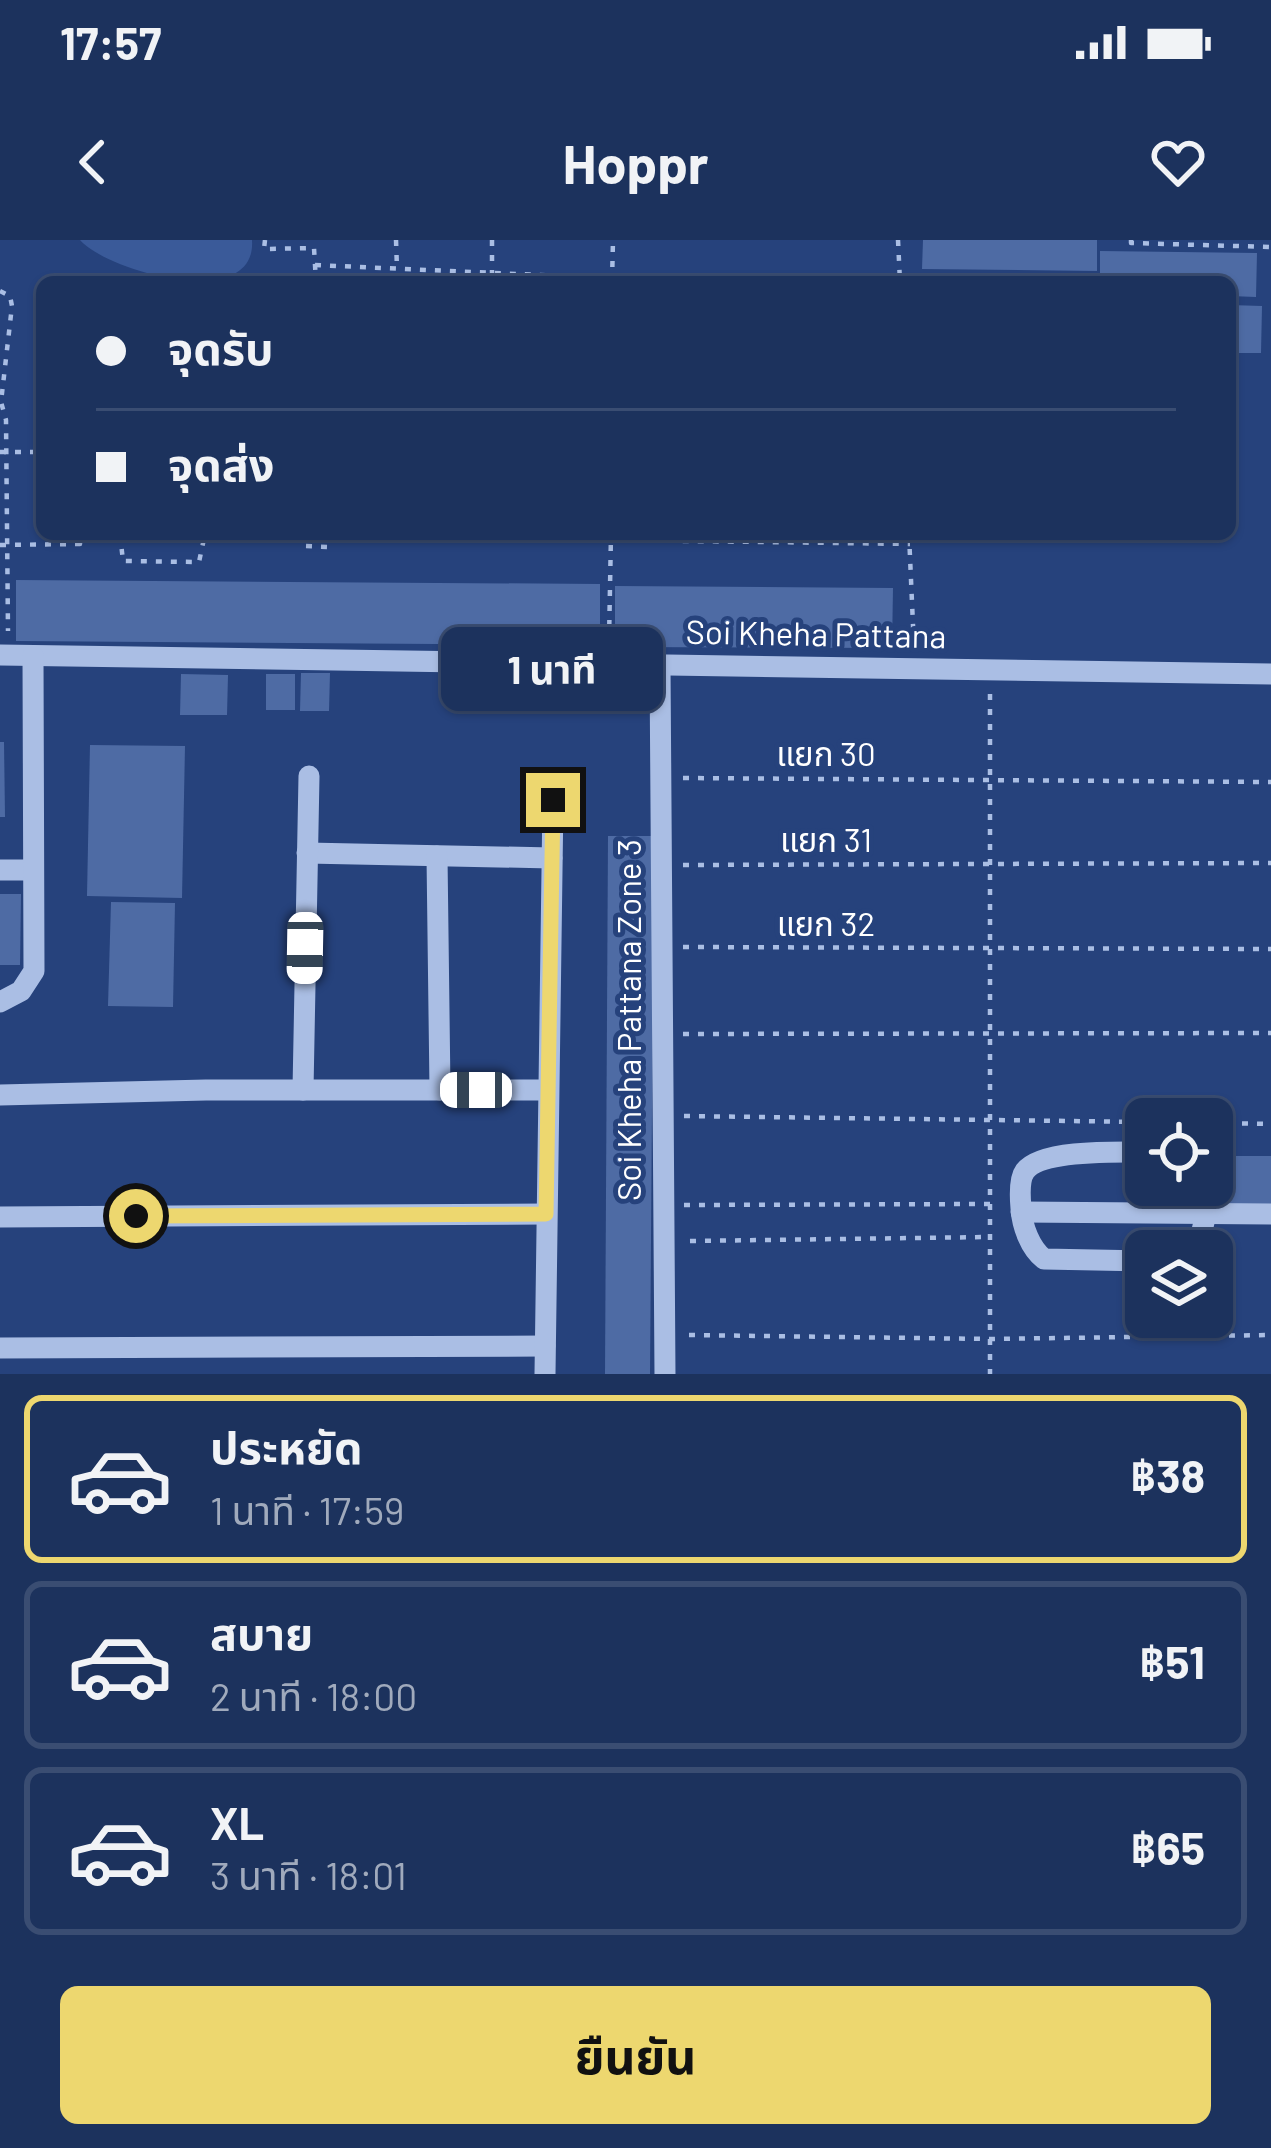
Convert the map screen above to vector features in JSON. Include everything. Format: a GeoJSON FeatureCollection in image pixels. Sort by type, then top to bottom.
{"type":"FeatureCollection","features":[{"type":"Feature","properties":{"kind":"street","name":"Soi Kheha Pattana"},"geometry":{"type":"LineString","coordinates":[[4,655],[1271,674]]}},
{"type":"Feature","properties":{"kind":"street"},"geometry":{"type":"LineString","coordinates":[[0,1002],[21,991],[34,970],[33,656]]}},
{"type":"Feature","properties":{"kind":"street","name":"Soi Kheha Pattana Zone 3"},"geometry":{"type":"LineString","coordinates":[[660,665],[664,1374]]}},
{"type":"Feature","properties":{"kind":"street"},"geometry":{"type":"LineString","coordinates":[[303,1090],[308,776]]}},
{"type":"Feature","properties":{"kind":"street"},"geometry":{"type":"LineString","coordinates":[[545,1374],[553,800]]}},
{"type":"Feature","properties":{"kind":"street"},"geometry":{"type":"LineString","coordinates":[[307,853],[553,859]]}},
{"type":"Feature","properties":{"kind":"street"},"geometry":{"type":"LineString","coordinates":[[437,856],[440,1090]]}},
{"type":"Feature","properties":{"kind":"street"},"geometry":{"type":"LineString","coordinates":[[0,870],[32,870]]}},
{"type":"Feature","properties":{"kind":"street"},"geometry":{"type":"LineString","coordinates":[[0,1095],[548,1090]]}},
{"type":"Feature","properties":{"kind":"street"},"geometry":{"type":"LineString","coordinates":[[1125,1153],[1046,1157],[1021,1176],[1021,1212],[1028,1238],[1044,1259],[1125,1261]]}},
{"type":"Feature","properties":{"kind":"street"},"geometry":{"type":"LineString","coordinates":[[1203,1230],[1206,1206]]}},
{"type":"Feature","properties":{"kind":"street"},"geometry":{"type":"LineString","coordinates":[[1021,1212],[1271,1214]]}},
{"type":"Feature","properties":{"kind":"street"},"geometry":{"type":"LineString","coordinates":[[0,1216],[546,1214]]}},
{"type":"Feature","properties":{"kind":"street"},"geometry":{"type":"LineString","coordinates":[[0,1348],[545,1346]]}},
{"type":"Feature","properties":{"kind":"path"},"geometry":{"type":"LineString","coordinates":[[265,240],[264,249],[314,248],[316,276]]}},
{"type":"Feature","properties":{"kind":"path"},"geometry":{"type":"LineString","coordinates":[[396,240],[397,269]]}},
{"type":"Feature","properties":{"kind":"path"},"geometry":{"type":"LineString","coordinates":[[491,240],[492,273]]}},
{"type":"Feature","properties":{"kind":"path"},"geometry":{"type":"LineString","coordinates":[[612,276],[613,240]]}},
{"type":"Feature","properties":{"kind":"path"},"geometry":{"type":"LineString","coordinates":[[898,240],[899,276]]}},
{"type":"Feature","properties":{"kind":"path"},"geometry":{"type":"LineString","coordinates":[[1131,240],[1131,244],[1271,247]]}},
{"type":"Feature","properties":{"kind":"path"},"geometry":{"type":"LineString","coordinates":[[315,265],[543,276]]}},
{"type":"Feature","properties":{"kind":"path"},"geometry":{"type":"LineString","coordinates":[[0,291],[10,296],[12,306],[3,348],[1,402],[7,420],[4,655]]}},
{"type":"Feature","properties":{"kind":"path"},"geometry":{"type":"LineString","coordinates":[[3,452],[36,452]]}},
{"type":"Feature","properties":{"kind":"path"},"geometry":{"type":"LineString","coordinates":[[4,545],[80,544],[80,540]]}},
{"type":"Feature","properties":{"kind":"path"},"geometry":{"type":"LineString","coordinates":[[120,540],[122,561],[199,562],[204,540]]}},
{"type":"Feature","properties":{"kind":"path"},"geometry":{"type":"LineString","coordinates":[[303,540],[303,545],[330,547],[330,540]]}},
{"type":"Feature","properties":{"kind":"path"},"geometry":{"type":"LineString","coordinates":[[608,664],[611,540]]}},
{"type":"Feature","properties":{"kind":"path"},"geometry":{"type":"LineString","coordinates":[[739,540],[910,544]]}},
{"type":"Feature","properties":{"kind":"path"},"geometry":{"type":"LineString","coordinates":[[910,540],[915,669]]}},
{"type":"Feature","properties":{"kind":"path"},"geometry":{"type":"LineString","coordinates":[[990,670],[990,1374]]}},
{"type":"Feature","properties":{"kind":"path","name":"แยก 30"},"geometry":{"type":"LineString","coordinates":[[661,778],[1271,782]]}},
{"type":"Feature","properties":{"kind":"path","name":"แยก 31"},"geometry":{"type":"LineString","coordinates":[[661,865],[1271,863]]}},
{"type":"Feature","properties":{"kind":"path","name":"แยก 32"},"geometry":{"type":"LineString","coordinates":[[662,947],[1271,950]]}},
{"type":"Feature","properties":{"kind":"path"},"geometry":{"type":"LineString","coordinates":[[662,1034],[1271,1033]]}},
{"type":"Feature","properties":{"kind":"path"},"geometry":{"type":"LineString","coordinates":[[663,1116],[1125,1121]]}},
{"type":"Feature","properties":{"kind":"path"},"geometry":{"type":"LineString","coordinates":[[1233,1123],[1271,1124]]}},
{"type":"Feature","properties":{"kind":"path"},"geometry":{"type":"LineString","coordinates":[[663,1205],[990,1204]]}},
{"type":"Feature","properties":{"kind":"path"},"geometry":{"type":"LineString","coordinates":[[664,1241],[990,1237]]}},
{"type":"Feature","properties":{"kind":"path"},"geometry":{"type":"LineString","coordinates":[[664,1335],[990,1339],[1271,1335]]}},
{"type":"Feature","properties":{"kind":"shaded area"},"geometry":{"type":"Polygon","coordinates":[[[80,240],[252,240],[247,262],[227,276],[163,276],[96,252],[80,240]]]}},
{"type":"Feature","properties":{"kind":"building"},"geometry":{"type":"Polygon","coordinates":[[[923,240],[1097,240],[1097,271],[922,269],[923,240]]]}},
{"type":"Feature","properties":{"kind":"building"},"geometry":{"type":"Polygon","coordinates":[[[1100,251],[1257,253],[1256,297],[1236,296],[1236,276],[1100,276],[1100,251]]]}},
{"type":"Feature","properties":{"kind":"building"},"geometry":{"type":"Polygon","coordinates":[[[1236,305],[1262,306],[1261,353],[1236,353],[1236,305]]]}},
{"type":"Feature","properties":{"kind":"building"},"geometry":{"type":"Polygon","coordinates":[[[16,580],[600,584],[600,645],[16,641],[16,580]]]}},
{"type":"Feature","properties":{"kind":"building"},"geometry":{"type":"Polygon","coordinates":[[[615,586],[893,588],[892,648],[615,647],[615,586]]]}},
{"type":"Feature","properties":{"kind":"building"},"geometry":{"type":"Polygon","coordinates":[[[301,673],[330,673],[329,711],[300,711],[301,673]]]}},
{"type":"Feature","properties":{"kind":"building"},"geometry":{"type":"Polygon","coordinates":[[[181,674],[228,675],[227,715],[180,715],[181,674]]]}},
{"type":"Feature","properties":{"kind":"building"},"geometry":{"type":"Polygon","coordinates":[[[266,674],[295,674],[295,710],[266,710],[266,674]]]}},
{"type":"Feature","properties":{"kind":"building"},"geometry":{"type":"Polygon","coordinates":[[[0,742],[4,742],[5,817],[0,817],[0,742]]]}},
{"type":"Feature","properties":{"kind":"building"},"geometry":{"type":"Polygon","coordinates":[[[90,745],[185,746],[182,898],[87,896],[90,745]]]}},
{"type":"Feature","properties":{"kind":"building"},"geometry":{"type":"Polygon","coordinates":[[[608,836],[654,836],[650,1374],[605,1374],[608,836]]]}},
{"type":"Feature","properties":{"kind":"building"},"geometry":{"type":"Polygon","coordinates":[[[0,894],[21,894],[20,965],[0,965],[0,894]]]}},
{"type":"Feature","properties":{"kind":"building"},"geometry":{"type":"Polygon","coordinates":[[[111,902],[175,903],[173,1007],[108,1006],[111,902]]]}},
{"type":"Feature","properties":{"kind":"building"},"geometry":{"type":"Polygon","coordinates":[[[1233,1156],[1271,1156],[1271,1209],[1217,1208],[1233,1206],[1233,1156]]]}},
{"type":"Feature","properties":{"kind":"route"},"geometry":{"type":"LineString","coordinates":[[136,1216],[546,1214],[553,800]]}}]}
